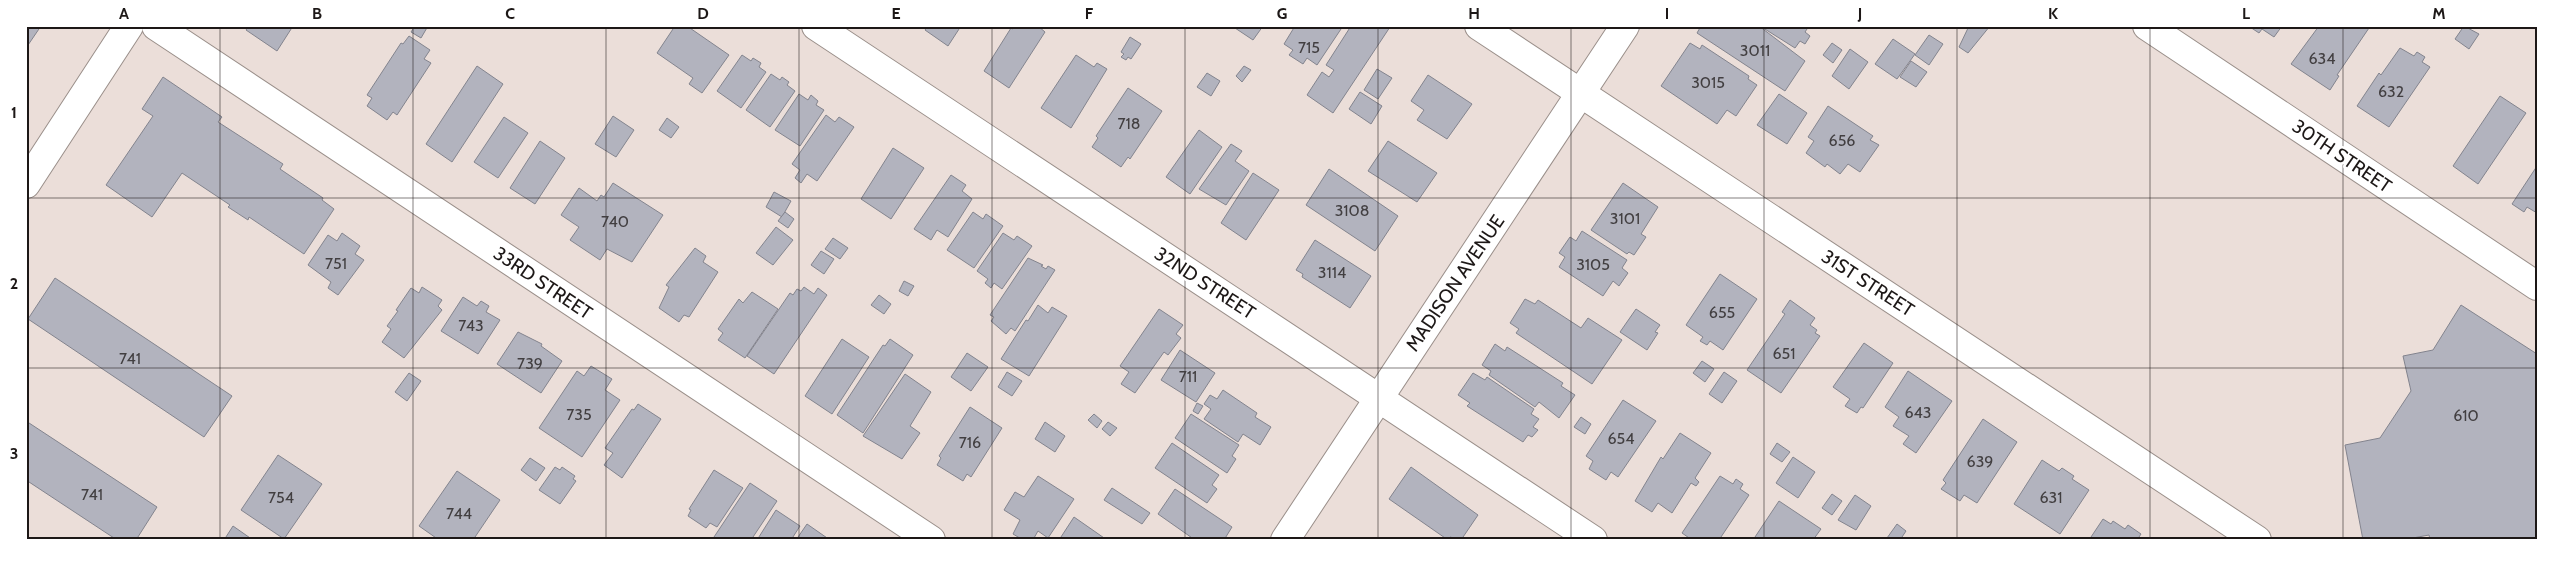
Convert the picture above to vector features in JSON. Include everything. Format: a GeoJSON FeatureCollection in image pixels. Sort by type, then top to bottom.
{"type":"FeatureCollection","features":[{"type":"Feature","properties":{"kind":"street"},"geometry":{"type":"LineString","coordinates":[[26,184],[129,26]]}},
{"type":"Feature","properties":{"kind":"street","name":"33RD STREET"},"geometry":{"type":"LineString","coordinates":[[156,26],[931,540]]}},
{"type":"Feature","properties":{"kind":"street","name":"32ND STREET"},"geometry":{"type":"LineString","coordinates":[[816,26],[1593,540]]}},
{"type":"Feature","properties":{"kind":"street","name":"31ST STREET"},"geometry":{"type":"LineString","coordinates":[[1479,26],[2257,540]]}},
{"type":"Feature","properties":{"kind":"street","name":"MADISON AVENUE"},"geometry":{"type":"LineString","coordinates":[[1285,540],[1625,26]]}},
{"type":"Feature","properties":{"kind":"street","name":"30TH STREET"},"geometry":{"type":"LineString","coordinates":[[2147,26],[2537,286]]}},
{"type":"Feature","properties":{"kind":"building"},"geometry":{"type":"Polygon","coordinates":[[[26,26],[41,26],[26,48],[26,26]]]}},
{"type":"Feature","properties":{"kind":"building"},"geometry":{"type":"Polygon","coordinates":[[[249,26],[293,26],[277,51],[246,30],[249,26]]]}},
{"type":"Feature","properties":{"kind":"building"},"geometry":{"type":"Polygon","coordinates":[[[415,26],[428,26],[421,38],[411,32],[415,26]]]}},
{"type":"Feature","properties":{"kind":"building"},"geometry":{"type":"Polygon","coordinates":[[[675,26],[687,26],[729,55],[702,93],[689,84],[693,78],[657,53],[675,26]]]}},
{"type":"Feature","properties":{"kind":"building"},"geometry":{"type":"Polygon","coordinates":[[[928,26],[961,26],[948,46],[925,30],[928,26]]]}},
{"type":"Feature","properties":{"kind":"building"},"geometry":{"type":"Polygon","coordinates":[[[1015,26],[1038,26],[1045,32],[1009,88],[984,71],[1011,28],[1013,29],[1015,26]]]}},
{"type":"Feature","properties":{"kind":"building"},"geometry":{"type":"Polygon","coordinates":[[[1232,26],[1263,26],[1253,40],[1232,26]]]}},
{"type":"Feature","properties":{"kind":"building"},"geometry":{"type":"Polygon","coordinates":[[[1295,26],[1343,26],[1317,65],[1307,58],[1303,64],[1289,55],[1293,50],[1284,44],[1295,26]]]}},
{"type":"Feature","properties":{"kind":"building"},"geometry":{"type":"Polygon","coordinates":[[[1351,26],[1390,27],[1333,113],[1307,95],[1322,72],[1329,77],[1334,70],[1326,65],[1351,26]]]}},
{"type":"Feature","properties":{"kind":"building"},"geometry":{"type":"Polygon","coordinates":[[[1701,26],[1759,26],[1805,61],[1785,91],[1697,33],[1701,26]]]}},
{"type":"Feature","properties":{"kind":"building"},"geometry":{"type":"Polygon","coordinates":[[[1760,26],[1809,26],[1805,32],[1810,36],[1805,44],[1800,41],[1795,48],[1760,26]]]}},
{"type":"Feature","properties":{"kind":"building"},"geometry":{"type":"Polygon","coordinates":[[[1969,26],[1990,26],[1968,53],[1959,47],[1969,26]]]}},
{"type":"Feature","properties":{"kind":"building"},"geometry":{"type":"Polygon","coordinates":[[[2282,26],[2274,37],[2262,29],[2259,33],[2250,27],[2282,26]]]}},
{"type":"Feature","properties":{"kind":"building"},"geometry":{"type":"Polygon","coordinates":[[[2319,26],[2369,28],[2337,75],[2339,76],[2330,90],[2291,64],[2319,26]]]}},
{"type":"Feature","properties":{"kind":"building"},"geometry":{"type":"Polygon","coordinates":[[[2464,26],[2479,34],[2469,49],[2455,39],[2464,26]]]}},
{"type":"Feature","properties":{"kind":"building"},"geometry":{"type":"Polygon","coordinates":[[[1929,35],[1943,44],[1929,65],[1915,55],[1929,35]]]}},
{"type":"Feature","properties":{"kind":"building"},"geometry":{"type":"Polygon","coordinates":[[[409,36],[430,50],[424,59],[431,63],[397,115],[393,112],[387,120],[367,106],[372,98],[367,95],[401,43],[403,44],[409,36]]]}},
{"type":"Feature","properties":{"kind":"building"},"geometry":{"type":"Polygon","coordinates":[[[1130,37],[1141,44],[1131,59],[1128,57],[1126,60],[1121,57],[1124,54],[1121,52],[1130,37]]]}},
{"type":"Feature","properties":{"kind":"building"},"geometry":{"type":"Polygon","coordinates":[[[1893,39],[1915,54],[1897,79],[1875,64],[1893,39]]]}},
{"type":"Feature","properties":{"kind":"building"},"geometry":{"type":"Polygon","coordinates":[[[1690,43],[1700,49],[1702,45],[1749,76],[1748,79],[1757,85],[1736,116],[1727,110],[1717,124],[1661,86],[1690,43]]]}},
{"type":"Feature","properties":{"kind":"building"},"geometry":{"type":"Polygon","coordinates":[[[1832,43],[1842,50],[1833,63],[1823,55],[1832,43]]]}},
{"type":"Feature","properties":{"kind":"building"},"geometry":{"type":"Polygon","coordinates":[[[2400,48],[2414,56],[2417,52],[2425,57],[2422,62],[2430,67],[2389,127],[2357,106],[2379,73],[2381,75],[2400,48]]]}},
{"type":"Feature","properties":{"kind":"building"},"geometry":{"type":"Polygon","coordinates":[[[1850,49],[1868,62],[1849,89],[1832,76],[1850,49]]]}},
{"type":"Feature","properties":{"kind":"building"},"geometry":{"type":"Polygon","coordinates":[[[742,55],[751,61],[753,58],[761,63],[759,67],[766,72],[741,108],[717,91],[742,55]]]}},
{"type":"Feature","properties":{"kind":"building"},"geometry":{"type":"Polygon","coordinates":[[[1076,55],[1094,67],[1097,63],[1107,69],[1071,128],[1041,108],[1076,55]]]}},
{"type":"Feature","properties":{"kind":"building"},"geometry":{"type":"Polygon","coordinates":[[[1911,61],[1927,72],[1916,87],[1900,77],[1911,61]]]}},
{"type":"Feature","properties":{"kind":"building"},"geometry":{"type":"Polygon","coordinates":[[[477,66],[503,84],[452,162],[426,144],[477,66]]]}},
{"type":"Feature","properties":{"kind":"building"},"geometry":{"type":"Polygon","coordinates":[[[1244,66],[1251,70],[1242,82],[1236,76],[1244,66]]]}},
{"type":"Feature","properties":{"kind":"building"},"geometry":{"type":"Polygon","coordinates":[[[1377,69],[1392,78],[1378,99],[1364,90],[1377,69]]]}},
{"type":"Feature","properties":{"kind":"building"},"geometry":{"type":"Polygon","coordinates":[[[1207,73],[1220,81],[1211,96],[1197,87],[1207,73]]]}},
{"type":"Feature","properties":{"kind":"building"},"geometry":{"type":"Polygon","coordinates":[[[771,74],[780,80],[782,77],[789,82],[787,85],[795,91],[770,127],[746,110],[771,74]]]}},
{"type":"Feature","properties":{"kind":"building"},"geometry":{"type":"Polygon","coordinates":[[[1428,75],[1472,104],[1447,139],[1417,120],[1424,110],[1411,101],[1428,75]]]}},
{"type":"Feature","properties":{"kind":"building"},"geometry":{"type":"Polygon","coordinates":[[[163,77],[222,117],[218,122],[283,164],[280,169],[323,198],[322,200],[334,209],[304,254],[249,217],[248,220],[228,207],[230,205],[182,173],[152,217],[106,185],[153,116],[142,109],[163,77]]]}},
{"type":"Feature","properties":{"kind":"building"},"geometry":{"type":"Polygon","coordinates":[[[1128,88],[1162,111],[1130,159],[1128,157],[1121,167],[1092,147],[1098,138],[1096,136],[1128,88]]]}},
{"type":"Feature","properties":{"kind":"building"},"geometry":{"type":"Polygon","coordinates":[[[1360,92],[1382,106],[1371,124],[1349,109],[1360,92]]]}},
{"type":"Feature","properties":{"kind":"building"},"geometry":{"type":"Polygon","coordinates":[[[799,94],[808,100],[811,95],[818,101],[816,105],[824,110],[800,146],[775,130],[799,94]]]}},
{"type":"Feature","properties":{"kind":"building"},"geometry":{"type":"Polygon","coordinates":[[[1779,94],[1807,113],[1787,144],[1757,125],[1779,94]]]}},
{"type":"Feature","properties":{"kind":"building"},"geometry":{"type":"Polygon","coordinates":[[[2500,96],[2526,113],[2478,184],[2453,166],[2500,96]]]}},
{"type":"Feature","properties":{"kind":"building"},"geometry":{"type":"Polygon","coordinates":[[[1828,106],[1873,136],[1870,140],[1879,145],[1860,172],[1848,164],[1840,174],[1827,164],[1825,167],[1806,153],[1814,141],[1808,137],[1828,106]]]}},
{"type":"Feature","properties":{"kind":"building"},"geometry":{"type":"Polygon","coordinates":[[[826,115],[835,122],[839,117],[854,127],[817,181],[807,174],[801,183],[795,178],[800,170],[792,164],[826,115]]]}},
{"type":"Feature","properties":{"kind":"building"},"geometry":{"type":"Polygon","coordinates":[[[613,116],[634,130],[616,157],[595,144],[613,116]]]}},
{"type":"Feature","properties":{"kind":"building"},"geometry":{"type":"Polygon","coordinates":[[[504,117],[528,133],[498,178],[474,162],[504,117]]]}},
{"type":"Feature","properties":{"kind":"building"},"geometry":{"type":"Polygon","coordinates":[[[667,118],[679,127],[671,138],[659,130],[667,118]]]}},
{"type":"Feature","properties":{"kind":"building"},"geometry":{"type":"Polygon","coordinates":[[[1199,130],[1222,147],[1190,194],[1166,177],[1199,130]]]}},
{"type":"Feature","properties":{"kind":"building"},"geometry":{"type":"Polygon","coordinates":[[[540,141],[565,158],[535,204],[510,188],[540,141]]]}},
{"type":"Feature","properties":{"kind":"building"},"geometry":{"type":"Polygon","coordinates":[[[1388,141],[1437,173],[1417,202],[1368,171],[1388,141]]]}},
{"type":"Feature","properties":{"kind":"building"},"geometry":{"type":"Polygon","coordinates":[[[1231,144],[1242,151],[1235,161],[1249,171],[1226,205],[1199,189],[1231,144]]]}},
{"type":"Feature","properties":{"kind":"building"},"geometry":{"type":"Polygon","coordinates":[[[893,148],[924,168],[891,219],[861,199],[893,148]]]}},
{"type":"Feature","properties":{"kind":"building"},"geometry":{"type":"Polygon","coordinates":[[[2537,166],[2537,213],[2527,207],[2524,212],[2512,204],[2537,166]]]}},
{"type":"Feature","properties":{"kind":"building"},"geometry":{"type":"Polygon","coordinates":[[[1329,169],[1398,216],[1375,251],[1306,205],[1329,169]]]}},
{"type":"Feature","properties":{"kind":"building"},"geometry":{"type":"Polygon","coordinates":[[[1253,173],[1279,190],[1246,240],[1221,223],[1253,173]]]}},
{"type":"Feature","properties":{"kind":"building"},"geometry":{"type":"Polygon","coordinates":[[[951,175],[966,185],[962,191],[972,199],[948,237],[937,230],[931,240],[914,229],[951,175]]]}},
{"type":"Feature","properties":{"kind":"building"},"geometry":{"type":"Polygon","coordinates":[[[613,183],[663,215],[632,262],[607,249],[600,260],[570,240],[579,227],[561,215],[579,188],[597,201],[601,195],[604,197],[613,183]]]}},
{"type":"Feature","properties":{"kind":"building"},"geometry":{"type":"Polygon","coordinates":[[[1623,183],[1658,207],[1641,234],[1646,237],[1634,255],[1629,252],[1627,254],[1591,230],[1623,183]]]}},
{"type":"Feature","properties":{"kind":"building"},"geometry":{"type":"Polygon","coordinates":[[[774,192],[791,201],[782,217],[766,207],[774,192]]]}},
{"type":"Feature","properties":{"kind":"building"},"geometry":{"type":"Polygon","coordinates":[[[785,212],[794,219],[788,228],[778,221],[785,212]]]}},
{"type":"Feature","properties":{"kind":"building"},"geometry":{"type":"Polygon","coordinates":[[[973,212],[983,219],[986,214],[1003,226],[974,268],[947,250],[973,212]]]}},
{"type":"Feature","properties":{"kind":"building"},"geometry":{"type":"Polygon","coordinates":[[[776,227],[793,240],[773,265],[756,253],[776,227]]]}},
{"type":"Feature","properties":{"kind":"building"},"geometry":{"type":"Polygon","coordinates":[[[1582,231],[1627,260],[1622,268],[1628,273],[1619,286],[1613,281],[1603,296],[1559,267],[1565,257],[1559,253],[1570,237],[1576,241],[1582,231]]]}},
{"type":"Feature","properties":{"kind":"building"},"geometry":{"type":"Polygon","coordinates":[[[342,233],[360,246],[355,254],[364,260],[338,295],[328,288],[331,282],[308,265],[328,235],[337,241],[342,233]]]}},
{"type":"Feature","properties":{"kind":"building"},"geometry":{"type":"Polygon","coordinates":[[[1003,233],[1014,240],[1017,236],[1032,246],[1002,289],[994,283],[991,288],[985,283],[988,279],[977,271],[1003,233]]]}},
{"type":"Feature","properties":{"kind":"building"},"geometry":{"type":"Polygon","coordinates":[[[833,238],[848,248],[840,259],[825,249],[833,238]]]}},
{"type":"Feature","properties":{"kind":"building"},"geometry":{"type":"Polygon","coordinates":[[[1315,240],[1371,276],[1350,308],[1302,277],[1303,274],[1296,270],[1315,240]]]}},
{"type":"Feature","properties":{"kind":"building"},"geometry":{"type":"Polygon","coordinates":[[[695,248],[706,256],[703,262],[718,272],[689,317],[684,315],[679,322],[659,308],[669,287],[666,285],[695,248]]]}},
{"type":"Feature","properties":{"kind":"building"},"geometry":{"type":"Polygon","coordinates":[[[821,251],[834,259],[824,274],[811,265],[821,251]]]}},
{"type":"Feature","properties":{"kind":"building"},"geometry":{"type":"Polygon","coordinates":[[[1028,258],[1043,265],[1041,266],[1046,269],[1048,266],[1055,270],[1015,331],[1011,328],[1006,334],[991,321],[994,317],[990,315],[1028,258]]]}},
{"type":"Feature","properties":{"kind":"building"},"geometry":{"type":"Polygon","coordinates":[[[1720,274],[1757,299],[1723,350],[1710,341],[1707,345],[1700,341],[1703,337],[1686,325],[1720,274]]]}},
{"type":"Feature","properties":{"kind":"building"},"geometry":{"type":"Polygon","coordinates":[[[55,278],[232,396],[204,437],[28,319],[55,278]]]}},
{"type":"Feature","properties":{"kind":"building"},"geometry":{"type":"Polygon","coordinates":[[[904,281],[914,286],[908,296],[899,291],[904,281]]]}},
{"type":"Feature","properties":{"kind":"building"},"geometry":{"type":"Polygon","coordinates":[[[422,287],[442,300],[438,306],[442,310],[404,358],[382,342],[391,329],[387,326],[411,288],[419,293],[422,287]]]}},
{"type":"Feature","properties":{"kind":"building"},"geometry":{"type":"Polygon","coordinates":[[[804,287],[814,294],[818,288],[827,295],[774,374],[747,356],[790,293],[793,295],[797,289],[801,291],[804,287]]]}},
{"type":"Feature","properties":{"kind":"building"},"geometry":{"type":"Polygon","coordinates":[[[752,292],[778,309],[745,358],[718,340],[723,333],[718,329],[739,299],[743,303],[752,292]]]}},
{"type":"Feature","properties":{"kind":"building"},"geometry":{"type":"Polygon","coordinates":[[[879,295],[891,304],[884,314],[871,305],[879,295]]]}},
{"type":"Feature","properties":{"kind":"building"},"geometry":{"type":"Polygon","coordinates":[[[463,297],[477,306],[481,301],[489,306],[486,312],[500,320],[478,354],[441,331],[463,297]]]}},
{"type":"Feature","properties":{"kind":"building"},"geometry":{"type":"Polygon","coordinates":[[[1525,299],[1535,304],[1538,300],[1581,328],[1588,318],[1622,340],[1592,384],[1516,333],[1519,329],[1510,323],[1525,299]]]}},
{"type":"Feature","properties":{"kind":"building"},"geometry":{"type":"Polygon","coordinates":[[[1790,300],[1815,318],[1810,325],[1817,330],[1815,333],[1820,336],[1781,393],[1747,370],[1785,314],[1782,312],[1790,300]]]}},
{"type":"Feature","properties":{"kind":"building"},"geometry":{"type":"Polygon","coordinates":[[[1038,305],[1048,313],[1052,307],[1067,316],[1029,376],[1001,359],[1038,305]]]}},
{"type":"Feature","properties":{"kind":"building"},"geometry":{"type":"Polygon","coordinates":[[[2461,305],[2537,354],[2537,540],[2430,540],[2429,535],[2402,540],[2363,540],[2345,445],[2380,438],[2411,391],[2403,356],[2433,350],[2461,305]]]}},
{"type":"Feature","properties":{"kind":"building"},"geometry":{"type":"Polygon","coordinates":[[[1159,309],[1183,325],[1176,334],[1181,338],[1168,355],[1164,352],[1135,393],[1121,384],[1129,372],[1120,366],[1159,309]]]}},
{"type":"Feature","properties":{"kind":"building"},"geometry":{"type":"Polygon","coordinates":[[[1636,309],[1660,325],[1655,332],[1658,333],[1647,350],[1620,332],[1636,309]]]}},
{"type":"Feature","properties":{"kind":"building"},"geometry":{"type":"Polygon","coordinates":[[[518,332],[542,344],[541,346],[562,361],[541,393],[497,364],[518,332]]]}},
{"type":"Feature","properties":{"kind":"building"},"geometry":{"type":"Polygon","coordinates":[[[842,339],[869,357],[832,414],[805,396],[842,339]]]}},
{"type":"Feature","properties":{"kind":"building"},"geometry":{"type":"Polygon","coordinates":[[[890,339],[913,355],[863,433],[837,415],[883,345],[885,346],[890,339]]]}},
{"type":"Feature","properties":{"kind":"building"},"geometry":{"type":"Polygon","coordinates":[[[1864,343],[1893,363],[1863,408],[1861,407],[1857,413],[1845,406],[1850,399],[1833,387],[1864,343]]]}},
{"type":"Feature","properties":{"kind":"building"},"geometry":{"type":"Polygon","coordinates":[[[1495,344],[1505,351],[1507,347],[1563,383],[1561,386],[1575,395],[1559,418],[1539,402],[1535,407],[1489,375],[1491,371],[1482,365],[1495,344]]]}},
{"type":"Feature","properties":{"kind":"building"},"geometry":{"type":"Polygon","coordinates":[[[1180,350],[1215,373],[1196,402],[1161,380],[1180,350]]]}},
{"type":"Feature","properties":{"kind":"building"},"geometry":{"type":"Polygon","coordinates":[[[967,353],[988,367],[971,391],[951,377],[967,353]]]}},
{"type":"Feature","properties":{"kind":"building"},"geometry":{"type":"Polygon","coordinates":[[[1702,361],[1714,369],[1705,382],[1693,373],[1702,361]]]}},
{"type":"Feature","properties":{"kind":"building"},"geometry":{"type":"Polygon","coordinates":[[[591,366],[612,379],[605,390],[620,400],[582,457],[539,428],[577,371],[584,376],[591,366]]]}},
{"type":"Feature","properties":{"kind":"building"},"geometry":{"type":"Polygon","coordinates":[[[1908,371],[1952,401],[1916,453],[1903,444],[1909,436],[1893,426],[1899,417],[1885,407],[1908,371]]]}},
{"type":"Feature","properties":{"kind":"building"},"geometry":{"type":"Polygon","coordinates":[[[1007,372],[1022,381],[1012,396],[998,387],[1007,372]]]}},
{"type":"Feature","properties":{"kind":"building"},"geometry":{"type":"Polygon","coordinates":[[[1724,372],[1737,381],[1722,403],[1709,394],[1724,372]]]}},
{"type":"Feature","properties":{"kind":"building"},"geometry":{"type":"Polygon","coordinates":[[[409,373],[421,381],[407,401],[395,392],[409,373]]]}},
{"type":"Feature","properties":{"kind":"building"},"geometry":{"type":"Polygon","coordinates":[[[1473,373],[1485,380],[1487,377],[1534,409],[1531,414],[1539,419],[1533,427],[1538,430],[1532,437],[1528,435],[1523,442],[1467,406],[1470,403],[1458,395],[1473,373]]]}},
{"type":"Feature","properties":{"kind":"building"},"geometry":{"type":"Polygon","coordinates":[[[905,374],[931,392],[910,426],[920,433],[902,459],[863,436],[905,374]]]}},
{"type":"Feature","properties":{"kind":"building"},"geometry":{"type":"Polygon","coordinates":[[[1223,390],[1257,413],[1255,417],[1271,427],[1260,445],[1243,434],[1238,442],[1204,419],[1211,409],[1204,404],[1210,395],[1217,399],[1223,390]]]}},
{"type":"Feature","properties":{"kind":"building"},"geometry":{"type":"Polygon","coordinates":[[[1623,400],[1656,421],[1618,477],[1611,472],[1606,480],[1589,469],[1593,461],[1586,456],[1623,400]]]}},
{"type":"Feature","properties":{"kind":"building"},"geometry":{"type":"Polygon","coordinates":[[[1197,403],[1203,406],[1198,414],[1193,411],[1197,403]]]}},
{"type":"Feature","properties":{"kind":"building"},"geometry":{"type":"Polygon","coordinates":[[[638,404],[661,419],[622,478],[604,465],[613,453],[605,448],[632,409],[634,410],[638,404]]]}},
{"type":"Feature","properties":{"kind":"building"},"geometry":{"type":"Polygon","coordinates":[[[970,407],[1002,428],[971,477],[967,474],[963,481],[937,465],[941,458],[939,456],[970,407]]]}},
{"type":"Feature","properties":{"kind":"building"},"geometry":{"type":"Polygon","coordinates":[[[1094,414],[1102,421],[1097,428],[1088,420],[1094,414]]]}},
{"type":"Feature","properties":{"kind":"building"},"geometry":{"type":"Polygon","coordinates":[[[1191,414],[1239,445],[1232,456],[1236,459],[1227,473],[1175,438],[1191,414]]]}},
{"type":"Feature","properties":{"kind":"building"},"geometry":{"type":"Polygon","coordinates":[[[1581,417],[1591,424],[1585,434],[1574,427],[1581,417]]]}},
{"type":"Feature","properties":{"kind":"building"},"geometry":{"type":"Polygon","coordinates":[[[1983,419],[2017,442],[1977,503],[1964,495],[1960,501],[1941,489],[1946,483],[1943,480],[1983,419]]]}},
{"type":"Feature","properties":{"kind":"building"},"geometry":{"type":"Polygon","coordinates":[[[26,421],[157,507],[136,540],[117,540],[26,480],[26,421]]]}},
{"type":"Feature","properties":{"kind":"building"},"geometry":{"type":"Polygon","coordinates":[[[1045,422],[1065,436],[1055,452],[1035,439],[1045,422]]]}},
{"type":"Feature","properties":{"kind":"building"},"geometry":{"type":"Polygon","coordinates":[[[1108,422],[1117,428],[1110,436],[1102,429],[1108,422]]]}},
{"type":"Feature","properties":{"kind":"building"},"geometry":{"type":"Polygon","coordinates":[[[1680,433],[1711,453],[1695,478],[1699,482],[1696,486],[1691,483],[1672,513],[1658,503],[1652,512],[1635,501],[1661,457],[1663,459],[1680,433]]]}},
{"type":"Feature","properties":{"kind":"building"},"geometry":{"type":"Polygon","coordinates":[[[1172,443],[1219,475],[1212,485],[1217,489],[1207,503],[1155,468],[1172,443]]]}},
{"type":"Feature","properties":{"kind":"building"},"geometry":{"type":"Polygon","coordinates":[[[1777,443],[1790,452],[1782,462],[1770,454],[1777,443]]]}},
{"type":"Feature","properties":{"kind":"building"},"geometry":{"type":"Polygon","coordinates":[[[278,455],[322,484],[284,539],[241,510],[278,455]]]}},
{"type":"Feature","properties":{"kind":"building"},"geometry":{"type":"Polygon","coordinates":[[[1793,457],[1815,472],[1798,498],[1776,483],[1793,457]]]}},
{"type":"Feature","properties":{"kind":"building"},"geometry":{"type":"Polygon","coordinates":[[[530,458],[545,468],[536,481],[521,470],[530,458]]]}},
{"type":"Feature","properties":{"kind":"building"},"geometry":{"type":"Polygon","coordinates":[[[2042,460],[2059,471],[2062,468],[2074,476],[2072,479],[2089,490],[2060,534],[2014,504],[2042,460]]]}},
{"type":"Feature","properties":{"kind":"building"},"geometry":{"type":"Polygon","coordinates":[[[555,467],[560,470],[562,467],[575,476],[573,479],[576,481],[560,504],[539,490],[555,467]]]}},
{"type":"Feature","properties":{"kind":"building"},"geometry":{"type":"Polygon","coordinates":[[[1411,467],[1478,515],[1461,540],[1450,537],[1448,540],[1389,499],[1411,467]]]}},
{"type":"Feature","properties":{"kind":"building"},"geometry":{"type":"Polygon","coordinates":[[[714,470],[743,488],[717,527],[710,523],[706,528],[688,516],[691,510],[689,509],[714,470]]]}},
{"type":"Feature","properties":{"kind":"building"},"geometry":{"type":"Polygon","coordinates":[[[457,471],[500,500],[473,540],[439,540],[419,526],[457,471]]]}},
{"type":"Feature","properties":{"kind":"building"},"geometry":{"type":"Polygon","coordinates":[[[1038,476],[1074,499],[1048,538],[1038,531],[1034,538],[1023,540],[1013,534],[1020,520],[1004,510],[1015,492],[1024,497],[1038,476]]]}},
{"type":"Feature","properties":{"kind":"building"},"geometry":{"type":"Polygon","coordinates":[[[1720,476],[1733,484],[1736,479],[1743,484],[1740,489],[1749,495],[1719,540],[1692,540],[1682,533],[1720,476]]]}},
{"type":"Feature","properties":{"kind":"building"},"geometry":{"type":"Polygon","coordinates":[[[750,483],[777,501],[751,540],[712,540],[750,483]]]}},
{"type":"Feature","properties":{"kind":"building"},"geometry":{"type":"Polygon","coordinates":[[[1112,488],[1150,513],[1142,524],[1104,500],[1112,488]]]}},
{"type":"Feature","properties":{"kind":"building"},"geometry":{"type":"Polygon","coordinates":[[[1175,489],[1232,527],[1224,540],[1195,540],[1158,514],[1175,489]]]}},
{"type":"Feature","properties":{"kind":"building"},"geometry":{"type":"Polygon","coordinates":[[[1832,494],[1842,501],[1832,515],[1822,508],[1832,494]]]}},
{"type":"Feature","properties":{"kind":"building"},"geometry":{"type":"Polygon","coordinates":[[[1855,495],[1871,506],[1856,530],[1838,520],[1855,495]]]}},
{"type":"Feature","properties":{"kind":"building"},"geometry":{"type":"Polygon","coordinates":[[[1779,501],[1821,529],[1813,540],[1753,540],[1779,501]]]}},
{"type":"Feature","properties":{"kind":"building"},"geometry":{"type":"Polygon","coordinates":[[[776,510],[800,526],[791,540],[757,540],[776,510]]]}},
{"type":"Feature","properties":{"kind":"building"},"geometry":{"type":"Polygon","coordinates":[[[1074,517],[1107,540],[1059,540],[1074,517]]]}},
{"type":"Feature","properties":{"kind":"building"},"geometry":{"type":"Polygon","coordinates":[[[2103,519],[2111,524],[2113,521],[2125,529],[2128,525],[2141,534],[2139,537],[2142,540],[2089,540],[2103,519]]]}},
{"type":"Feature","properties":{"kind":"building"},"geometry":{"type":"Polygon","coordinates":[[[807,524],[830,540],[796,540],[807,524]]]}},
{"type":"Feature","properties":{"kind":"building"},"geometry":{"type":"Polygon","coordinates":[[[1897,524],[1906,531],[1900,540],[1889,540],[1887,538],[1897,524]]]}},
{"type":"Feature","properties":{"kind":"building"},"geometry":{"type":"Polygon","coordinates":[[[233,526],[253,540],[224,540],[233,526]]]}}]}
